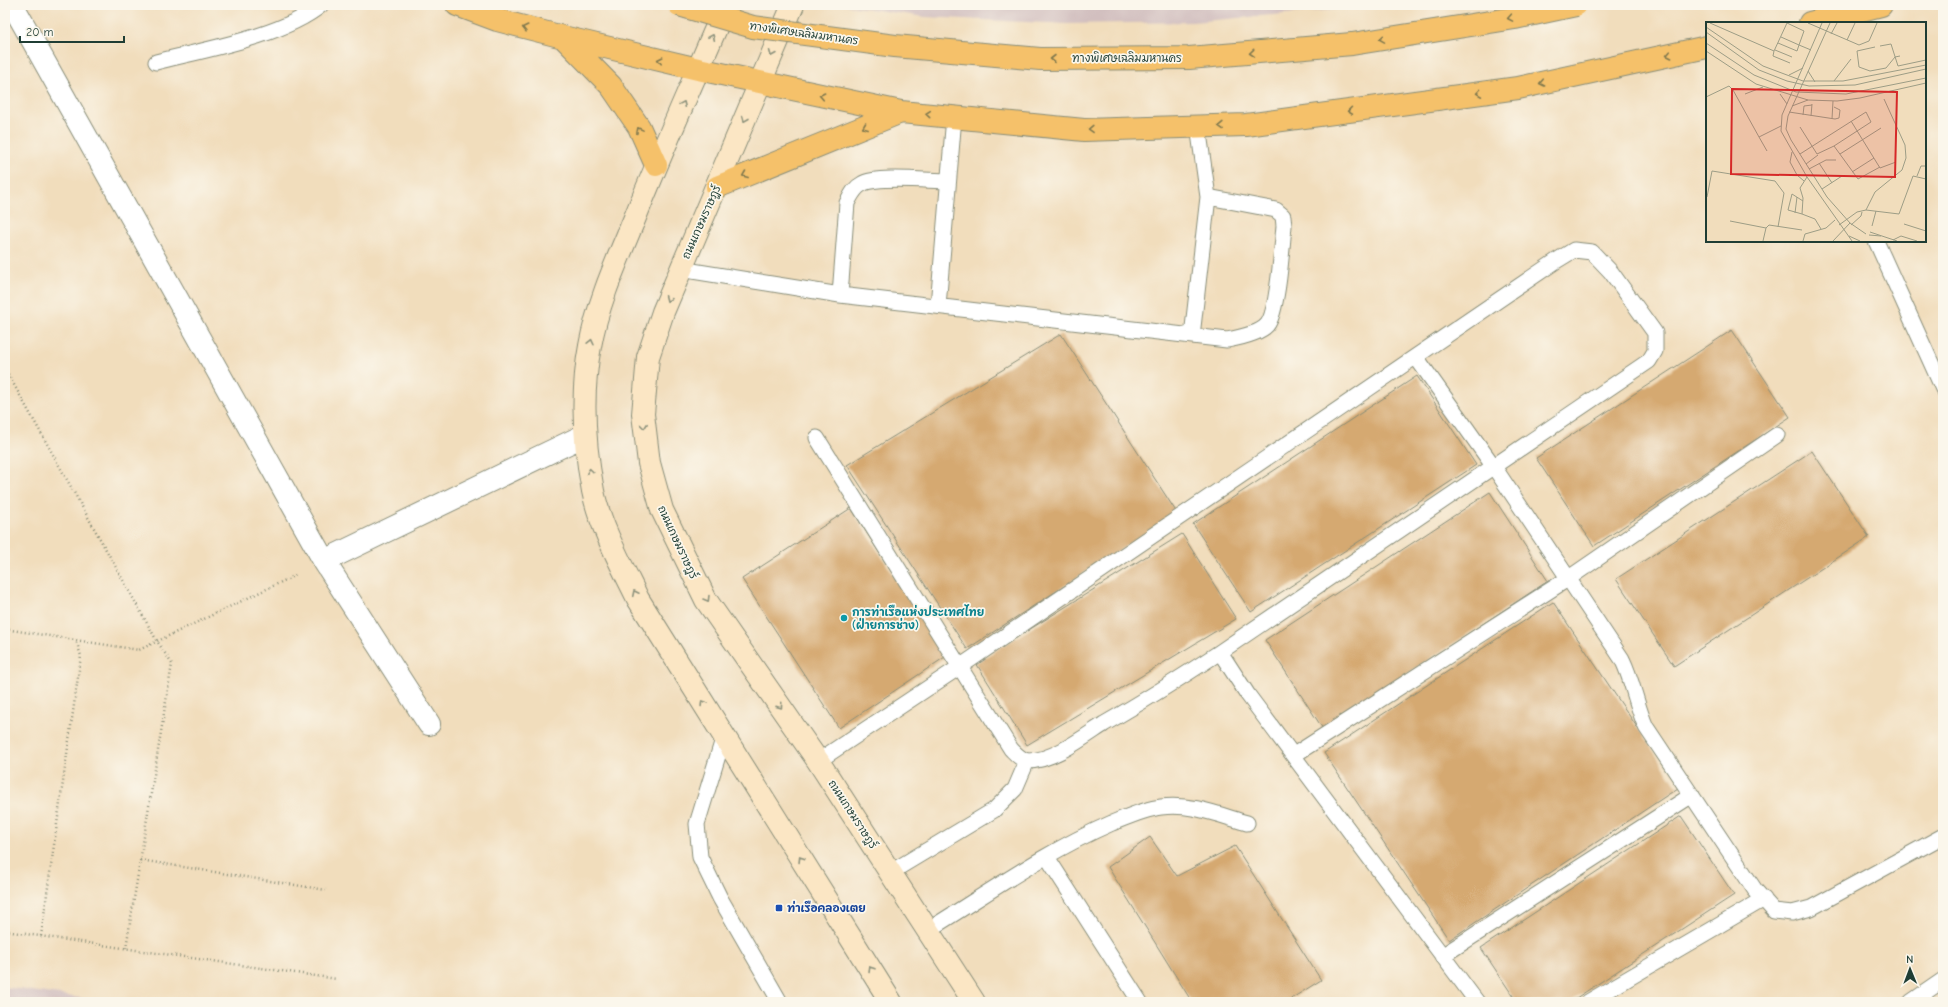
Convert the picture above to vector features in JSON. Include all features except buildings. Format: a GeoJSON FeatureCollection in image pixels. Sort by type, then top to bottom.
{"type":"FeatureCollection","features":[{"type":"Feature","properties":{"kind":"highway"},"geometry":{"type":"LineString","coordinates":[[457,5],[497,20],[563,37],[760,83],[902,112],[1084,130],[1246,125],[1518,88],[1706,47]]}},
{"type":"Feature","properties":{"kind":"highway","name":"ทางพิเศษเฉลิมมหานคร"},"geometry":{"type":"LineString","coordinates":[[678,5],[753,27],[895,46],[1040,59],[1189,58],[1352,44],[1515,18],[1576,5]]}},
{"type":"Feature","properties":{"kind":"highway"},"geometry":{"type":"LineString","coordinates":[[1814,22],[1881,5]]}},
{"type":"Feature","properties":{"kind":"highway"},"geometry":{"type":"LineString","coordinates":[[563,37],[611,86],[638,128],[656,165]]}},
{"type":"Feature","properties":{"kind":"highway"},"geometry":{"type":"LineString","coordinates":[[717,187],[902,112]]}},
{"type":"Feature","properties":{"kind":"street"},"geometry":{"type":"LineString","coordinates":[[11,5],[16,11],[324,561],[429,724]]}},
{"type":"Feature","properties":{"kind":"street"},"geometry":{"type":"LineString","coordinates":[[726,5],[656,165],[602,300],[590,346],[586,387],[585,435],[593,492],[611,544],[638,598],[891,1002]]}},
{"type":"Feature","properties":{"kind":"street","name":"ถนนเกษมราษฎร์"},"geometry":{"type":"LineString","coordinates":[[793,5],[717,187],[680,269],[663,312],[648,357],[643,414],[649,463],[662,510],[706,600],[818,761],[974,1002]]}},
{"type":"Feature","properties":{"kind":"street"},"geometry":{"type":"LineString","coordinates":[[324,561],[585,435]]}},
{"type":"Feature","properties":{"kind":"lane"},"geometry":{"type":"LineString","coordinates":[[156,62],[259,36],[310,14],[321,5]]}},
{"type":"Feature","properties":{"kind":"lane"},"geometry":{"type":"LineString","coordinates":[[938,306],[954,117]]}},
{"type":"Feature","properties":{"kind":"lane"},"geometry":{"type":"LineString","coordinates":[[1192,336],[1208,197],[1198,126]]}},
{"type":"Feature","properties":{"kind":"lane"},"geometry":{"type":"LineString","coordinates":[[840,295],[847,203],[852,192],[862,184],[881,180],[948,182]]}},
{"type":"Feature","properties":{"kind":"lane"},"geometry":{"type":"LineString","coordinates":[[680,269],[840,295],[1227,340],[1248,336],[1266,326],[1274,311],[1284,226],[1283,216],[1276,210],[1208,197]]}},
{"type":"Feature","properties":{"kind":"lane"},"geometry":{"type":"LineString","coordinates":[[1876,242],[1943,389]]}},
{"type":"Feature","properties":{"kind":"lane"},"geometry":{"type":"LineString","coordinates":[[817,438],[961,666],[1011,749],[1019,757],[1027,761],[1044,758],[1061,750],[1160,691],[1220,652],[1649,361],[1655,351],[1655,333],[1611,272],[1592,252],[1574,250],[961,666],[818,761]]}},
{"type":"Feature","properties":{"kind":"lane"},"geometry":{"type":"LineString","coordinates":[[1416,357],[1494,466],[1622,659],[1629,674],[1646,727],[1756,890],[1774,911],[1792,913],[1811,908],[1943,836]]}},
{"type":"Feature","properties":{"kind":"lane"},"geometry":{"type":"LineString","coordinates":[[1294,755],[1568,578],[1777,435]]}},
{"type":"Feature","properties":{"kind":"lane"},"geometry":{"type":"LineString","coordinates":[[1220,652],[1248,695],[1477,1002]]}},
{"type":"Feature","properties":{"kind":"lane"},"geometry":{"type":"LineString","coordinates":[[724,736],[697,824],[700,858],[720,898],[780,1002]]}},
{"type":"Feature","properties":{"kind":"lane"},"geometry":{"type":"LineString","coordinates":[[891,872],[994,810],[1015,788],[1027,761]]}},
{"type":"Feature","properties":{"kind":"lane"},"geometry":{"type":"LineString","coordinates":[[1442,956],[1692,795]]}},
{"type":"Feature","properties":{"kind":"lane"},"geometry":{"type":"LineString","coordinates":[[928,930],[1087,834],[1124,818],[1160,807],[1194,807],[1247,823]]}},
{"type":"Feature","properties":{"kind":"lane"},"geometry":{"type":"LineString","coordinates":[[1047,857],[1140,1002]]}},
{"type":"Feature","properties":{"kind":"lane"},"geometry":{"type":"LineString","coordinates":[[1588,1002],[1764,899]]}},
{"type":"Feature","properties":{"kind":"lane"},"geometry":{"type":"LineString","coordinates":[[1912,1002],[1943,980]]}},
{"type":"Feature","properties":{"kind":"path"},"geometry":{"type":"LineString","coordinates":[[8,374],[157,641],[172,664],[126,948]]}},
{"type":"Feature","properties":{"kind":"path"},"geometry":{"type":"LineString","coordinates":[[5,629],[139,650],[324,561]]}},
{"type":"Feature","properties":{"kind":"path"},"geometry":{"type":"LineString","coordinates":[[41,936],[81,656],[76,640]]}},
{"type":"Feature","properties":{"kind":"path"},"geometry":{"type":"LineString","coordinates":[[140,860],[326,890]]}},
{"type":"Feature","properties":{"kind":"path"},"geometry":{"type":"LineString","coordinates":[[5,931],[337,978]]}},
{"type":"Feature","properties":{"kind":"shaded area"},"geometry":{"type":"Polygon","coordinates":[[[843,5],[1385,5],[1193,22],[1067,24],[925,17],[843,5]]]}},
{"type":"Feature","properties":{"kind":"shaded area"},"geometry":{"type":"Polygon","coordinates":[[[5,987],[108,1002],[5,1002],[5,987]]]}},
{"type":"Feature","properties":{"kind":"place","name":"การท่าเรือแห่งประเทศไทย (ฝ่ายการช่าง)"},"geometry":{"type":"Point","coordinates":[844,618]}},
{"type":"Feature","properties":{"kind":"place","name":"ท่าเรือคลองเตย"},"geometry":{"type":"Point","coordinates":[779,908]}}]}
